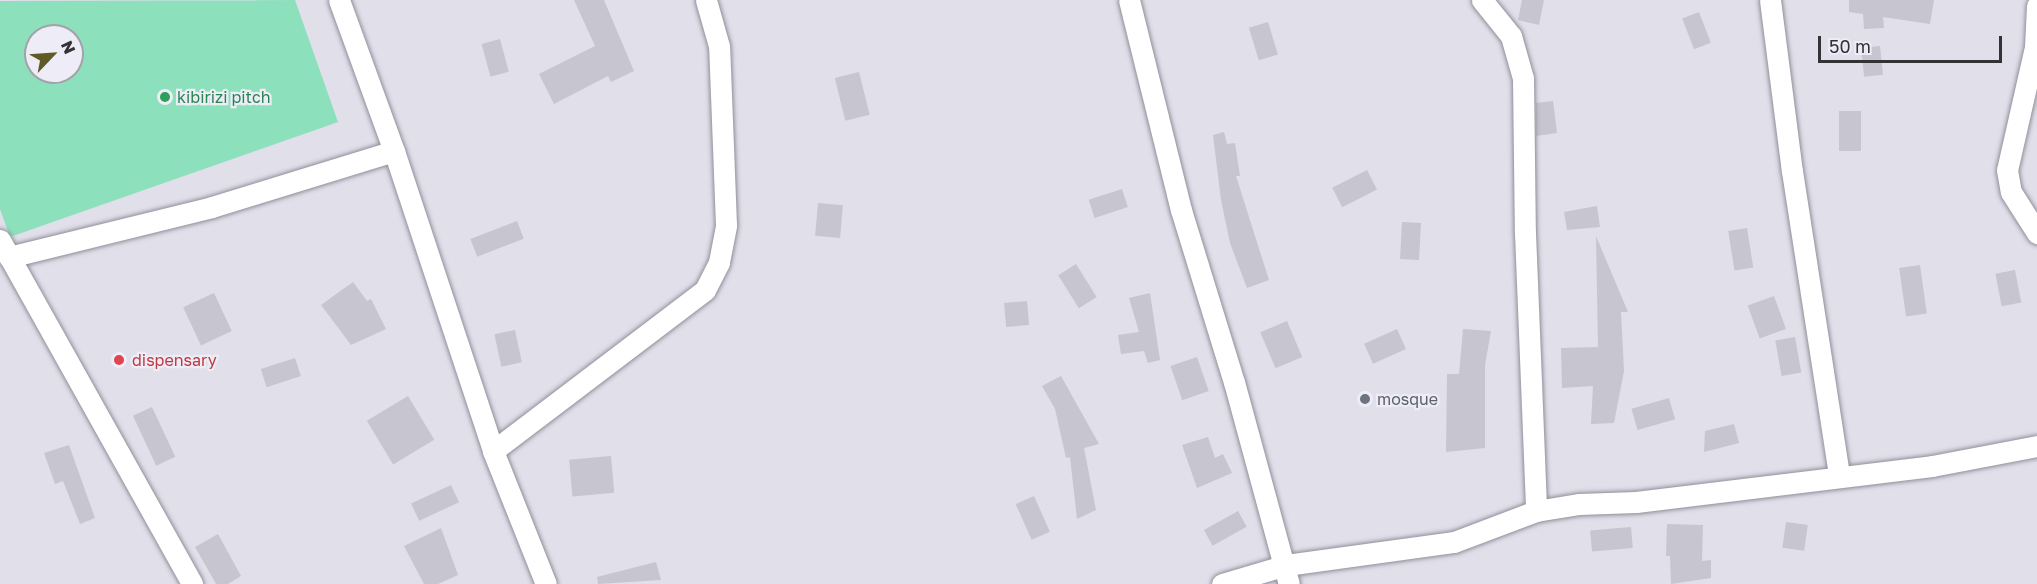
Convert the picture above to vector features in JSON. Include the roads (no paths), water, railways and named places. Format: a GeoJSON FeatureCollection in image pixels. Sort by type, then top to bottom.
{"type":"FeatureCollection","features":[{"type":"Feature","properties":{"kind":"street"},"geometry":{"type":"LineString","coordinates":[[339,0],[394,151],[493,451],[546,584]]}},
{"type":"Feature","properties":{"kind":"street"},"geometry":{"type":"LineString","coordinates":[[493,451],[705,290],[719,262],[726,225],[719,46],[706,0]]}},
{"type":"Feature","properties":{"kind":"street"},"geometry":{"type":"LineString","coordinates":[[1129,0],[1181,210],[1288,575]]}},
{"type":"Feature","properties":{"kind":"street"},"geometry":{"type":"LineString","coordinates":[[1482,0],[1511,36],[1523,78],[1525,233],[1536,512]]}},
{"type":"Feature","properties":{"kind":"street"},"geometry":{"type":"LineString","coordinates":[[1770,0],[1792,171],[1839,475]]}},
{"type":"Feature","properties":{"kind":"street"},"geometry":{"type":"LineString","coordinates":[[2037,6],[2035,47],[2007,170],[2011,192],[2037,233]]}},
{"type":"Feature","properties":{"kind":"street"},"geometry":{"type":"LineString","coordinates":[[192,584],[5,248],[212,207],[394,151]]}},
{"type":"Feature","properties":{"kind":"street"},"geometry":{"type":"LineString","coordinates":[[1222,584],[1288,575],[1454,542],[1536,512],[1932,466],[2037,446]]}},
{"type":"Feature","properties":{"kind":"place","name":"kibirizi pitch"},"geometry":{"type":"Point","coordinates":[165,97]}},
{"type":"Feature","properties":{"kind":"place","name":"dispensary"},"geometry":{"type":"Point","coordinates":[119,360]}},
{"type":"Feature","properties":{"kind":"place","name":"mosque"},"geometry":{"type":"Point","coordinates":[1365,399]}}]}
